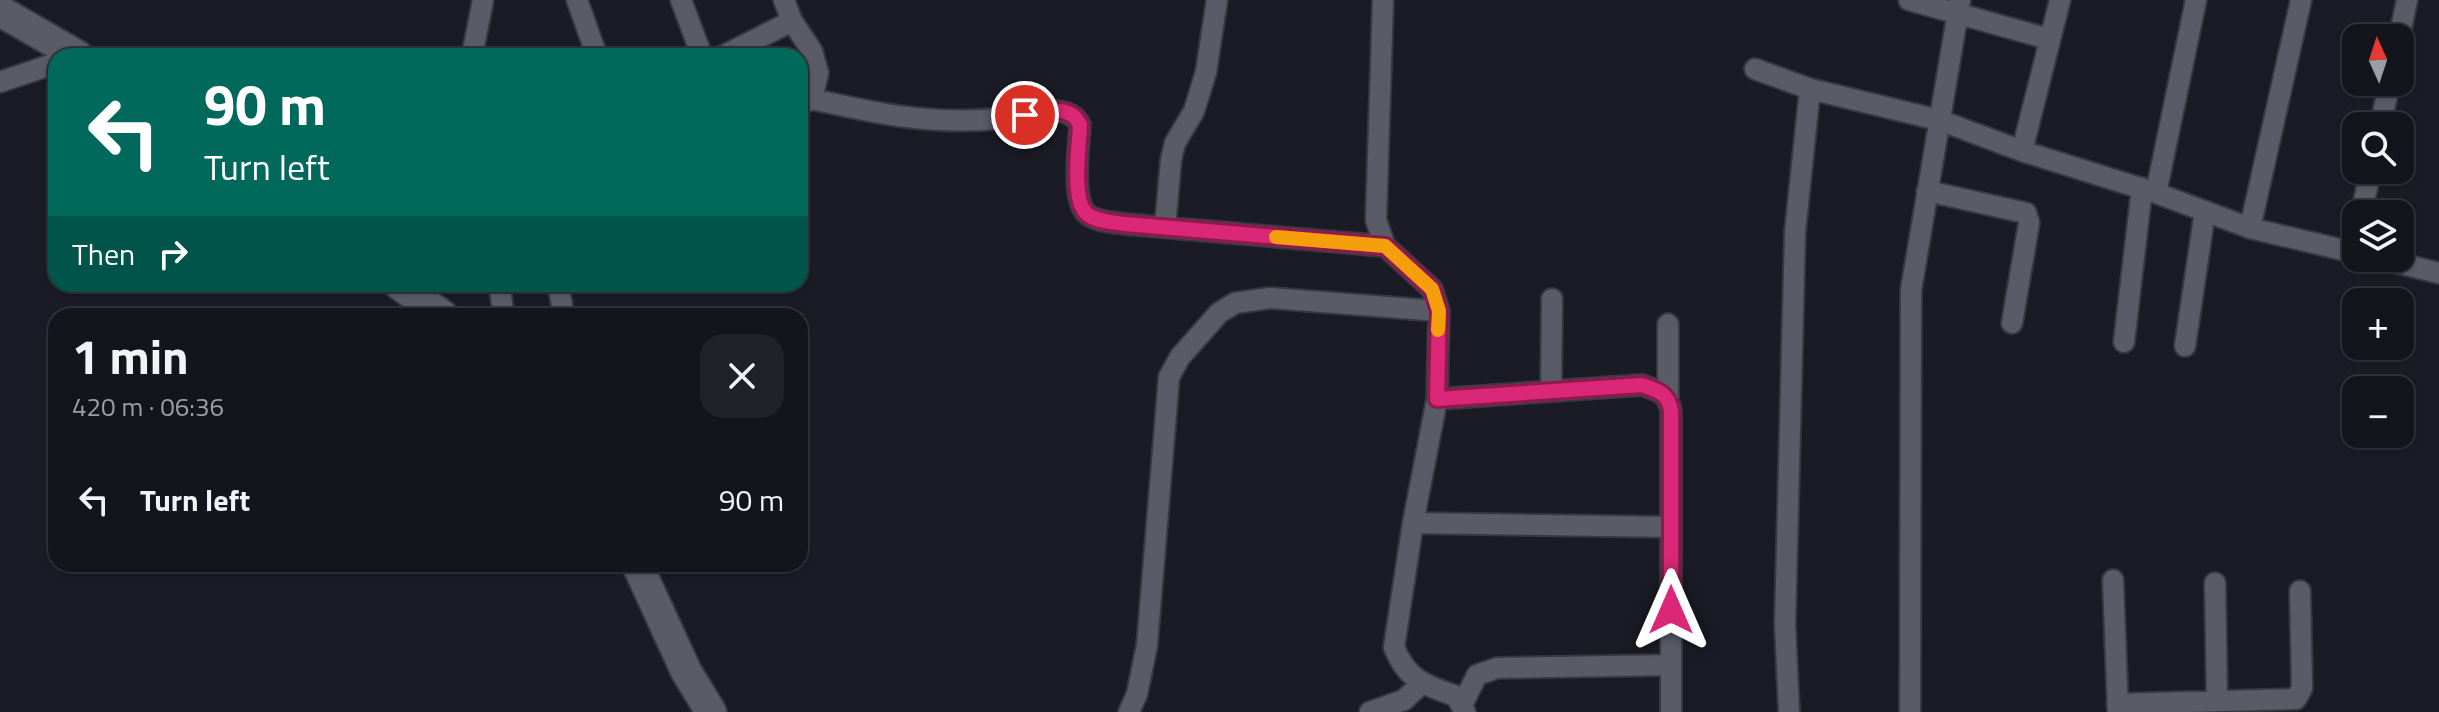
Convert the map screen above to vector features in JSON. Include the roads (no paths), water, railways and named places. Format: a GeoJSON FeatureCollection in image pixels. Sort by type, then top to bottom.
{"type":"FeatureCollection","features":[{"type":"Feature","properties":{"kind":"street"},"geometry":{"type":"LineString","coordinates":[[474,48],[483,0]]}},
{"type":"Feature","properties":{"kind":"street"},"geometry":{"type":"LineString","coordinates":[[577,0],[594,48]]}},
{"type":"Feature","properties":{"kind":"street"},"geometry":{"type":"LineString","coordinates":[[681,0],[699,48]]}},
{"type":"Feature","properties":{"kind":"street"},"geometry":{"type":"LineString","coordinates":[[784,0],[792,21],[812,51],[818,73],[808,97]]}},
{"type":"Feature","properties":{"kind":"street"},"geometry":{"type":"LineString","coordinates":[[1165,227],[1171,160],[1175,143],[1194,111],[1206,72],[1217,0]]}},
{"type":"Feature","properties":{"kind":"street"},"geometry":{"type":"LineString","coordinates":[[1383,0],[1376,220],[1385,246],[1432,289],[1439,311],[1437,399],[1413,523],[1394,647],[1401,664],[1421,684],[1456,696],[1464,708]]}},
{"type":"Feature","properties":{"kind":"street"},"geometry":{"type":"LineString","coordinates":[[1909,0],[1959,6],[2049,39]]}},
{"type":"Feature","properties":{"kind":"street"},"geometry":{"type":"LineString","coordinates":[[2022,151],[2060,0]]}},
{"type":"Feature","properties":{"kind":"street"},"geometry":{"type":"LineString","coordinates":[[2124,342],[2149,190],[2196,0]]}},
{"type":"Feature","properties":{"kind":"street"},"geometry":{"type":"LineString","coordinates":[[2250,228],[2301,0]]}},
{"type":"Feature","properties":{"kind":"street"},"geometry":{"type":"LineString","coordinates":[[2402,24],[2407,0]]}},
{"type":"Feature","properties":{"kind":"street"},"geometry":{"type":"LineString","coordinates":[[1910,712],[1911,290],[1959,6]]}},
{"type":"Feature","properties":{"kind":"street"},"geometry":{"type":"LineString","coordinates":[[0,11],[62,48]]}},
{"type":"Feature","properties":{"kind":"street"},"geometry":{"type":"LineString","coordinates":[[739,48],[792,21]]}},
{"type":"Feature","properties":{"kind":"street"},"geometry":{"type":"LineString","coordinates":[[0,82],[48,66]]}},
{"type":"Feature","properties":{"kind":"street"},"geometry":{"type":"LineString","coordinates":[[1755,69],[1810,89],[1939,120],[2022,151],[2149,190],[2250,228],[2342,245]]}},
{"type":"Feature","properties":{"kind":"street"},"geometry":{"type":"LineString","coordinates":[[1789,712],[1785,624],[1795,232],[1810,89]]}},
{"type":"Feature","properties":{"kind":"street"},"geometry":{"type":"LineString","coordinates":[[808,102],[925,121],[994,120],[1056,110],[1070,112],[1080,125],[1078,200],[1086,213],[1100,220],[1385,246]]}},
{"type":"Feature","properties":{"kind":"street"},"geometry":{"type":"LineString","coordinates":[[1927,191],[2026,213],[2029,223],[2012,323]]}},
{"type":"Feature","properties":{"kind":"street"},"geometry":{"type":"LineString","coordinates":[[2185,346],[2205,211]]}},
{"type":"Feature","properties":{"kind":"street"},"geometry":{"type":"LineString","coordinates":[[2414,267],[2439,273]]}},
{"type":"Feature","properties":{"kind":"street"},"geometry":{"type":"LineString","coordinates":[[410,292],[432,308]]}},
{"type":"Feature","properties":{"kind":"street"},"geometry":{"type":"LineString","coordinates":[[1129,712],[1137,694],[1147,645],[1169,377],[1180,357],[1219,313],[1235,303],[1270,298],[1439,311]]}},
{"type":"Feature","properties":{"kind":"street"},"geometry":{"type":"LineString","coordinates":[[1551,391],[1552,299]]}},
{"type":"Feature","properties":{"kind":"street"},"geometry":{"type":"LineString","coordinates":[[1668,324],[1671,712]]}},
{"type":"Feature","properties":{"kind":"street"},"geometry":{"type":"LineString","coordinates":[[1437,399],[1642,385],[1661,392],[1668,399]]}},
{"type":"Feature","properties":{"kind":"street"},"geometry":{"type":"LineString","coordinates":[[1413,523],[1670,527]]}},
{"type":"Feature","properties":{"kind":"street"},"geometry":{"type":"LineString","coordinates":[[641,572],[686,671],[711,712]]}},
{"type":"Feature","properties":{"kind":"street"},"geometry":{"type":"LineString","coordinates":[[2113,580],[2117,708],[2296,699],[2302,688],[2300,591]]}},
{"type":"Feature","properties":{"kind":"street"},"geometry":{"type":"LineString","coordinates":[[2215,583],[2217,701]]}},
{"type":"Feature","properties":{"kind":"street"},"geometry":{"type":"LineString","coordinates":[[1464,708],[1477,675],[1497,668],[1671,665]]}},
{"type":"Feature","properties":{"kind":"street"},"geometry":{"type":"LineString","coordinates":[[1370,712],[1404,700],[1421,684]]}}]}
